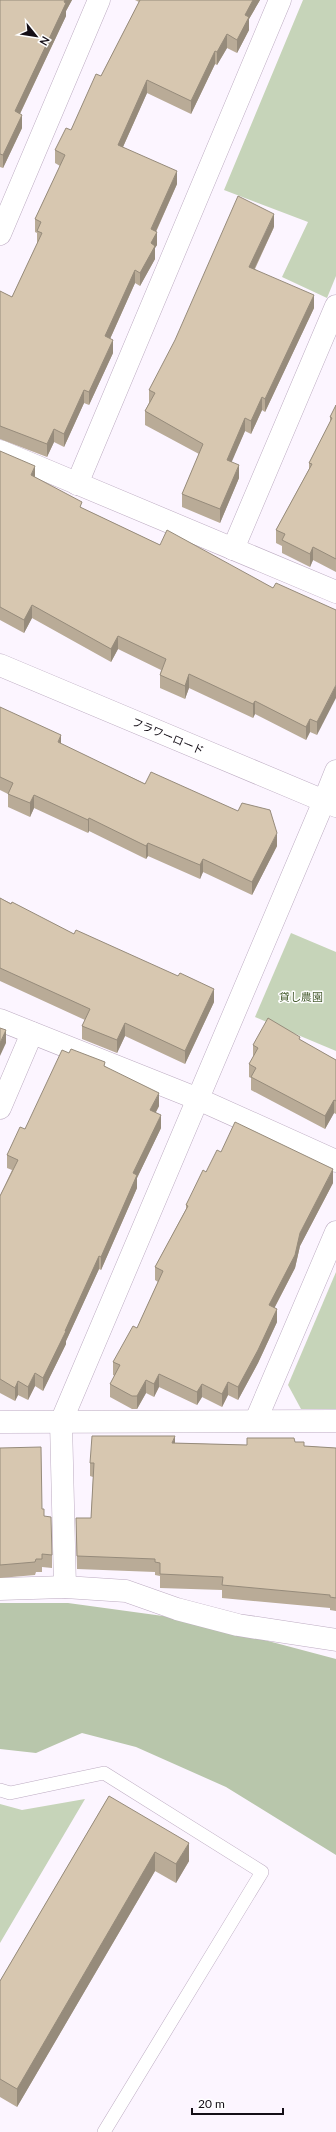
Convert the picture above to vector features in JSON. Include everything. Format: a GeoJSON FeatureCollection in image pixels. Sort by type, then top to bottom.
{"type":"FeatureCollection","features":[{"type":"Feature","properties":{"kind":"street"},"geometry":{"type":"LineString","coordinates":[[0,234],[99,0]]}},
{"type":"Feature","properties":{"kind":"street"},"geometry":{"type":"LineString","coordinates":[[77,484],[280,0]]}},
{"type":"Feature","properties":{"kind":"street"},"geometry":{"type":"LineString","coordinates":[[233,549],[336,306]]}},
{"type":"Feature","properties":{"kind":"street"},"geometry":{"type":"LineString","coordinates":[[0,451],[336,592]]}},
{"type":"Feature","properties":{"kind":"street","name":"フラワーロード"},"geometry":{"type":"LineString","coordinates":[[0,665],[330,804]]}},
{"type":"Feature","properties":{"kind":"street"},"geometry":{"type":"LineString","coordinates":[[65,1587],[61,1422],[198,1099],[330,804],[336,772]]}},
{"type":"Feature","properties":{"kind":"street"},"geometry":{"type":"LineString","coordinates":[[0,1020],[198,1099],[336,1161]]}},
{"type":"Feature","properties":{"kind":"street"},"geometry":{"type":"LineString","coordinates":[[0,1108],[32,1033]]}},
{"type":"Feature","properties":{"kind":"street"},"geometry":{"type":"LineString","coordinates":[[256,1420],[336,1232]]}},
{"type":"Feature","properties":{"kind":"street"},"geometry":{"type":"LineString","coordinates":[[0,1422],[256,1420],[336,1421]]}},
{"type":"Feature","properties":{"kind":"street"},"geometry":{"type":"LineString","coordinates":[[0,1589],[65,1587],[126,1591],[177,1609],[238,1625],[336,1640]]}},
{"type":"Feature","properties":{"kind":"lane"},"geometry":{"type":"LineString","coordinates":[[0,1790],[10,1793],[104,1773],[262,1872],[104,2132]]}},
{"type":"Feature","properties":{"kind":"green space"},"geometry":{"type":"Polygon","coordinates":[[[303,0],[336,0],[336,276],[327,298],[282,277],[308,222],[224,190],[303,0]]]}},
{"type":"Feature","properties":{"kind":"green space","name":"貸し農園"},"geometry":{"type":"Polygon","coordinates":[[[291,933],[336,952],[336,1051],[255,1017],[291,933]]]}},
{"type":"Feature","properties":{"kind":"green space"},"geometry":{"type":"Polygon","coordinates":[[[336,1272],[336,1409],[301,1409],[288,1385],[336,1272]]]}},
{"type":"Feature","properties":{"kind":"green space"},"geometry":{"type":"Polygon","coordinates":[[[0,1603],[68,1603],[185,1619],[336,1659],[336,1855],[226,1787],[136,1747],[82,1733],[36,1753],[0,1749],[0,1603]]]}},
{"type":"Feature","properties":{"kind":"green space"},"geometry":{"type":"Polygon","coordinates":[[[85,1799],[0,1943],[0,1804],[22,1810],[85,1799]]]}},
{"type":"Feature","properties":{"kind":"building"},"geometry":{"type":"Polygon","coordinates":[[[0,0],[65,0],[64,2],[66,3],[15,111],[22,115],[3,155],[0,154],[0,0]]]}},
{"type":"Feature","properties":{"kind":"building"},"geometry":{"type":"Polygon","coordinates":[[[140,0],[253,0],[245,15],[249,17],[237,40],[227,34],[217,52],[215,51],[191,101],[147,80],[118,145],[177,171],[151,229],[157,232],[151,243],[155,246],[140,273],[135,270],[105,336],[113,340],[89,392],[84,390],[64,434],[54,429],[47,444],[0,426],[0,291],[12,297],[42,233],[37,231],[41,222],[35,219],[65,155],[55,150],[66,128],[71,130],[96,74],[101,76],[140,0]]]}},
{"type":"Feature","properties":{"kind":"building"},"geometry":{"type":"Polygon","coordinates":[[[238,196],[274,214],[249,267],[314,295],[265,399],[262,397],[251,421],[245,418],[227,460],[239,465],[220,509],[182,494],[203,444],[145,411],[155,393],[149,390],[175,340],[238,196]]]}},
{"type":"Feature","properties":{"kind":"building"},"geometry":{"type":"Polygon","coordinates":[[[336,405],[336,559],[313,547],[310,554],[282,540],[285,534],[276,530],[312,464],[309,463],[332,418],[330,417],[336,405]]]}},
{"type":"Feature","properties":{"kind":"building"},"geometry":{"type":"Polygon","coordinates":[[[0,451],[35,466],[31,475],[82,502],[80,507],[160,545],[167,530],[273,588],[276,583],[336,610],[336,685],[317,722],[310,719],[306,727],[255,701],[253,704],[189,674],[185,686],[160,675],[166,659],[118,636],[111,649],[32,605],[24,620],[0,607],[0,451]]]}},
{"type":"Feature","properties":{"kind":"building"},"geometry":{"type":"Polygon","coordinates":[[[0,707],[61,735],[58,742],[145,784],[151,772],[238,811],[242,803],[270,810],[277,833],[252,882],[203,859],[200,865],[148,843],[146,846],[89,818],[88,820],[34,795],[30,803],[8,794],[13,783],[0,777],[0,707]]]}},
{"type":"Feature","properties":{"kind":"building"},"geometry":{"type":"Polygon","coordinates":[[[0,898],[11,904],[12,902],[74,934],[76,930],[178,976],[180,973],[214,989],[185,1051],[125,1023],[117,1040],[82,1026],[90,1009],[0,968],[0,898]]]}},
{"type":"Feature","properties":{"kind":"building"},"geometry":{"type":"Polygon","coordinates":[[[268,1018],[300,1037],[299,1039],[336,1060],[336,1101],[334,1100],[325,1116],[251,1077],[256,1068],[249,1064],[258,1048],[253,1045],[268,1018]]]}},
{"type":"Feature","properties":{"kind":"building"},"geometry":{"type":"Polygon","coordinates":[[[0,1028],[6,1030],[0,1043],[0,1028]]]}},
{"type":"Feature","properties":{"kind":"building"},"geometry":{"type":"Polygon","coordinates":[[[71,1049],[105,1062],[104,1066],[159,1093],[150,1110],[161,1115],[133,1173],[137,1175],[101,1257],[99,1256],[66,1331],[43,1378],[35,1373],[28,1387],[18,1381],[15,1388],[0,1379],[0,1196],[18,1160],[7,1155],[20,1127],[25,1129],[62,1050],[69,1053],[71,1049]]]}},
{"type":"Feature","properties":{"kind":"building"},"geometry":{"type":"Polygon","coordinates":[[[235,1122],[333,1169],[300,1233],[295,1255],[269,1305],[277,1309],[258,1350],[238,1387],[228,1382],[222,1394],[202,1384],[197,1392],[159,1374],[154,1384],[146,1380],[137,1396],[132,1396],[110,1384],[120,1365],[113,1362],[133,1326],[137,1328],[163,1271],[155,1267],[188,1206],[186,1205],[203,1170],[206,1172],[217,1150],[221,1152],[235,1122]]]}},
{"type":"Feature","properties":{"kind":"building"},"geometry":{"type":"Polygon","coordinates":[[[92,1436],[175,1436],[172,1443],[247,1445],[247,1438],[294,1438],[295,1442],[304,1442],[304,1446],[336,1448],[336,1598],[330,1597],[330,1595],[222,1585],[223,1577],[160,1574],[160,1563],[155,1562],[155,1559],[77,1556],[76,1518],[91,1518],[94,1463],[90,1463],[92,1436]]]}},
{"type":"Feature","properties":{"kind":"building"},"geometry":{"type":"Polygon","coordinates":[[[41,1447],[42,1509],[44,1509],[44,1516],[51,1517],[52,1555],[42,1554],[42,1559],[36,1559],[35,1562],[0,1565],[0,1448],[41,1447]]]}},
{"type":"Feature","properties":{"kind":"building"},"geometry":{"type":"Polygon","coordinates":[[[109,1796],[189,1843],[176,1864],[155,1852],[17,2089],[0,2079],[0,1981],[109,1796]]]}}]}
